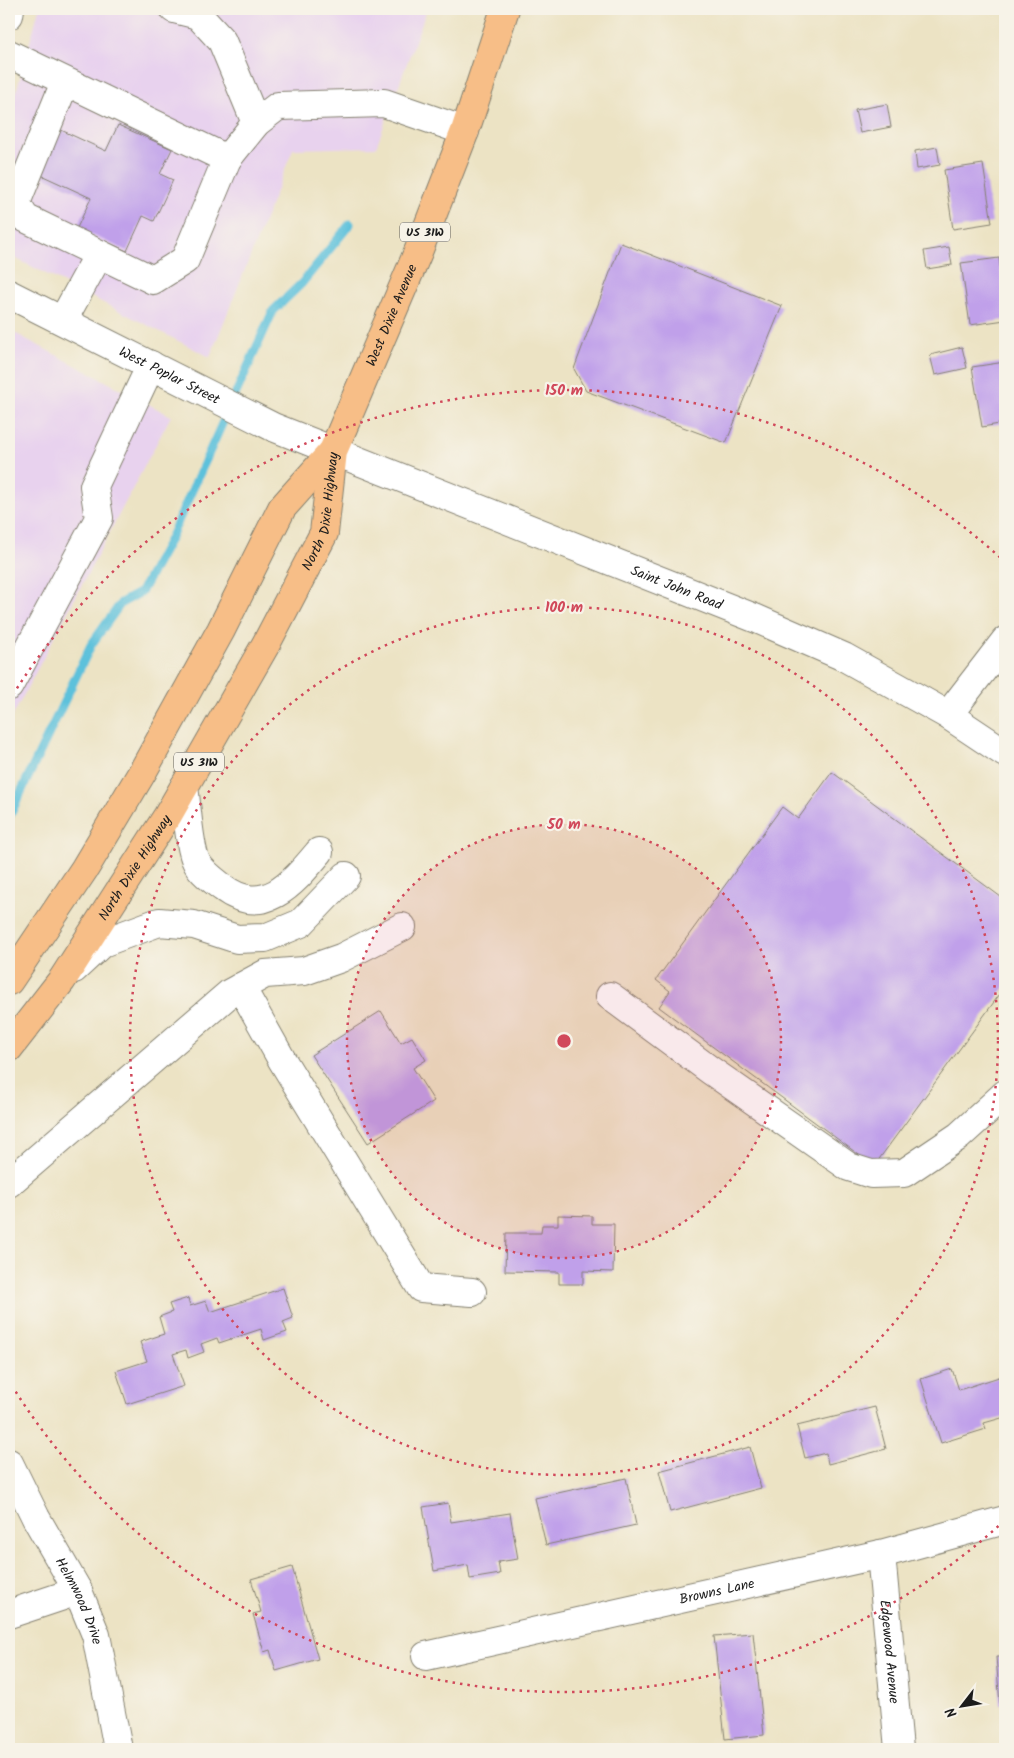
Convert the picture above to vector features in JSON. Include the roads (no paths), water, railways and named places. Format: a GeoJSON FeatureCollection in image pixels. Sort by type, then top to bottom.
{"type":"FeatureCollection","features":[{"type":"Feature","properties":{"kind":"main road","name":"West Dixie Avenue"},"geometry":{"type":"LineString","coordinates":[[333,451],[418,252],[465,131],[505,9]]}},
{"type":"Feature","properties":{"kind":"main road","name":"North Dixie Highway"},"geometry":{"type":"LineString","coordinates":[[9,1048],[62,980],[132,873],[266,644],[324,533],[333,451]]}},
{"type":"Feature","properties":{"kind":"main road","name":"North Dixie Highway"},"geometry":{"type":"LineString","coordinates":[[9,981],[85,868],[143,771],[221,630],[282,508],[333,451]]}},
{"type":"Feature","properties":{"kind":"street"},"geometry":{"type":"LineString","coordinates":[[9,14],[10,9]]}},
{"type":"Feature","properties":{"kind":"street"},"geometry":{"type":"LineString","coordinates":[[174,9],[198,15],[222,41],[256,123]]}},
{"type":"Feature","properties":{"kind":"street"},"geometry":{"type":"LineString","coordinates":[[9,54],[227,159]]}},
{"type":"Feature","properties":{"kind":"street"},"geometry":{"type":"LineString","coordinates":[[65,82],[16,203],[25,218],[153,280],[184,260],[227,159],[256,123],[278,106],[384,103],[465,131]]}},
{"type":"Feature","properties":{"kind":"street"},"geometry":{"type":"LineString","coordinates":[[62,320],[99,254]]}},
{"type":"Feature","properties":{"kind":"street","name":"West Poplar Street"},"geometry":{"type":"LineString","coordinates":[[9,294],[273,427],[333,451]]}},
{"type":"Feature","properties":{"kind":"street"},"geometry":{"type":"LineString","coordinates":[[9,686],[99,518],[94,486],[150,365]]}},
{"type":"Feature","properties":{"kind":"street","name":"Saint John Road"},"geometry":{"type":"LineString","coordinates":[[333,451],[757,619],[844,657],[948,715],[1005,753]]}},
{"type":"Feature","properties":{"kind":"street"},"geometry":{"type":"LineString","coordinates":[[948,715],[1005,641]]}},
{"type":"Feature","properties":{"kind":"street"},"geometry":{"type":"LineString","coordinates":[[184,787],[196,863],[209,877],[233,895],[258,899],[274,895],[293,883],[319,852]]}},
{"type":"Feature","properties":{"kind":"street"},"geometry":{"type":"LineString","coordinates":[[62,980],[102,943],[159,922],[194,926],[237,939],[264,938],[301,923],[346,876]]}},
{"type":"Feature","properties":{"kind":"street"},"geometry":{"type":"LineString","coordinates":[[9,1182],[230,992],[265,974],[304,971],[341,958],[402,927]]}},
{"type":"Feature","properties":{"kind":"street"},"geometry":{"type":"LineString","coordinates":[[241,987],[282,1060],[422,1288],[472,1292]]}},
{"type":"Feature","properties":{"kind":"street"},"geometry":{"type":"LineString","coordinates":[[610,996],[710,1070],[849,1167],[872,1174],[904,1173],[959,1136],[1005,1094]]}},
{"type":"Feature","properties":{"kind":"street","name":"Helmwood Drive"},"geometry":{"type":"LineString","coordinates":[[9,1464],[36,1518],[78,1591],[96,1635],[118,1749]]}},
{"type":"Feature","properties":{"kind":"street","name":"Browns Lane"},"geometry":{"type":"LineString","coordinates":[[426,1656],[881,1554],[1005,1520]]}},
{"type":"Feature","properties":{"kind":"street","name":"Edgewood Avenue"},"geometry":{"type":"LineString","coordinates":[[881,1554],[899,1749]]}},
{"type":"Feature","properties":{"kind":"street"},"geometry":{"type":"LineString","coordinates":[[9,1614],[78,1591]]}},
{"type":"Feature","properties":{"kind":"waterway"},"geometry":{"type":"LineString","coordinates":[[9,817],[91,645],[121,603],[141,592],[170,539],[273,311],[302,283],[350,224]]}}]}
